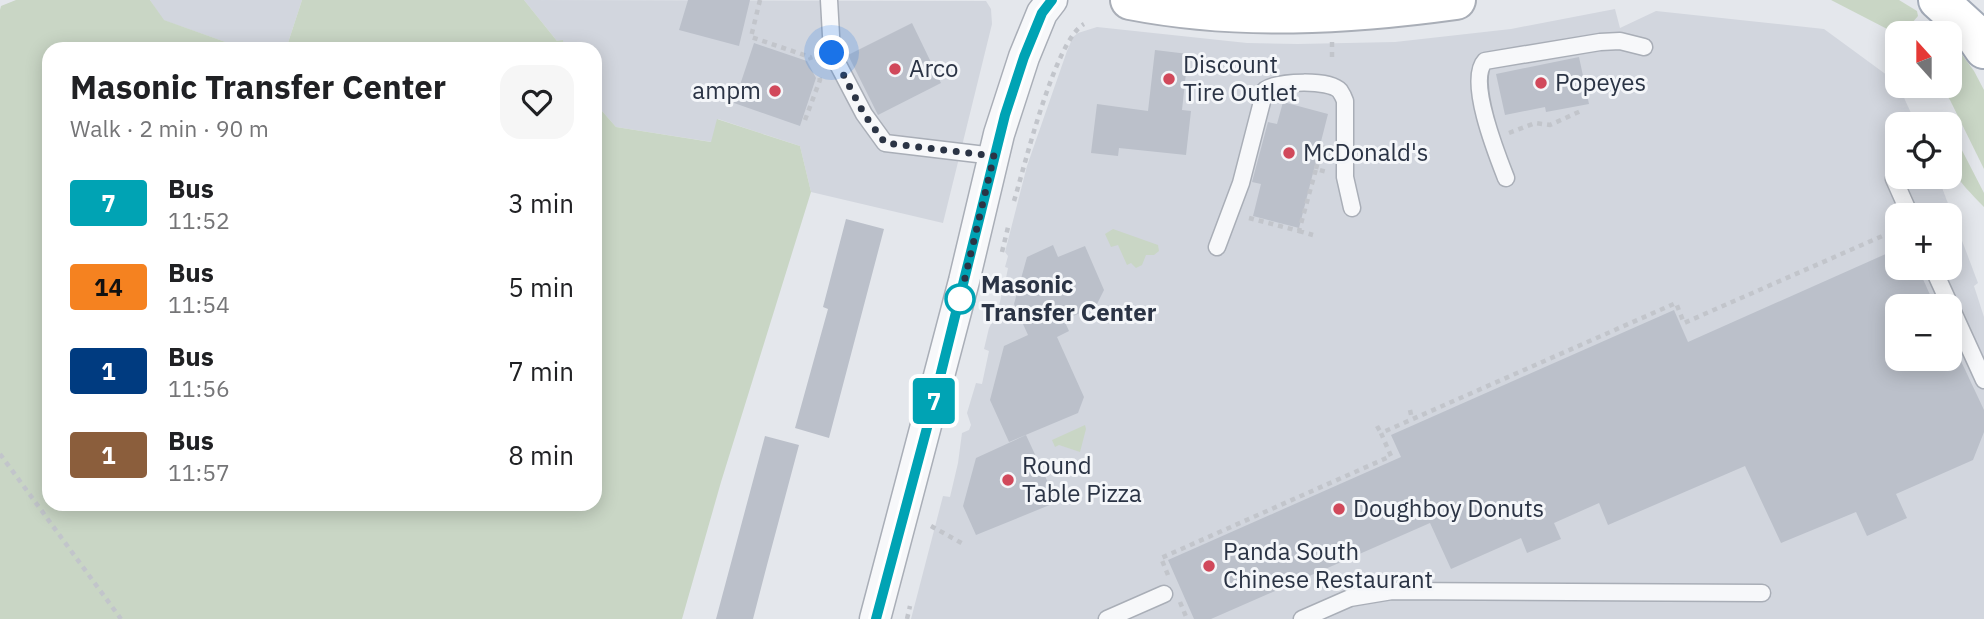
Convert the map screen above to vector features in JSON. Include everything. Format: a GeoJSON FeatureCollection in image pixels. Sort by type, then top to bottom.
{"type":"FeatureCollection","features":[{"type":"Feature","properties":{"kind":"main road"},"geometry":{"type":"LineString","coordinates":[[1130,0],[1213,12],[1311,14],[1442,1]]}},
{"type":"Feature","properties":{"kind":"main road"},"geometry":{"type":"LineString","coordinates":[[1938,0],[1970,30],[1984,49]]}},
{"type":"Feature","properties":{"kind":"street"},"geometry":{"type":"LineString","coordinates":[[876,619],[932,409],[1010,95],[1042,13],[1052,0]]}},
{"type":"Feature","properties":{"kind":"lane"},"geometry":{"type":"LineString","coordinates":[[829,0],[832,53],[864,114],[885,143],[994,156]]}},
{"type":"Feature","properties":{"kind":"lane"},"geometry":{"type":"LineString","coordinates":[[1506,178],[1491,140],[1478,78],[1479,67],[1485,61],[1600,42],[1620,41],[1644,47]]}},
{"type":"Feature","properties":{"kind":"lane"},"geometry":{"type":"LineString","coordinates":[[1217,247],[1241,183],[1268,87],[1298,83],[1338,89],[1345,102],[1345,177],[1352,208]]}},
{"type":"Feature","properties":{"kind":"lane"},"geometry":{"type":"LineString","coordinates":[[1938,280],[1984,380]]}},
{"type":"Feature","properties":{"kind":"lane"},"geometry":{"type":"LineString","coordinates":[[1302,619],[1350,598],[1392,591],[1762,593]]}},
{"type":"Feature","properties":{"kind":"lane"},"geometry":{"type":"LineString","coordinates":[[1107,619],[1164,594]]}},
{"type":"Feature","properties":{"kind":"path"},"geometry":{"type":"LineString","coordinates":[[760,0],[751,37],[810,57],[820,80],[804,120]]}},
{"type":"Feature","properties":{"kind":"path"},"geometry":{"type":"LineString","coordinates":[[1000,260],[1025,163],[1057,63],[1072,33],[1084,24]]}},
{"type":"Feature","properties":{"kind":"path"},"geometry":{"type":"LineString","coordinates":[[1332,38],[1332,62]]}},
{"type":"Feature","properties":{"kind":"path"},"geometry":{"type":"LineString","coordinates":[[1505,135],[1535,123],[1549,125],[1583,110]]}},
{"type":"Feature","properties":{"kind":"path"},"geometry":{"type":"LineString","coordinates":[[1299,232],[1316,169],[1345,177]]}},
{"type":"Feature","properties":{"kind":"path"},"geometry":{"type":"LineString","coordinates":[[1252,208],[1249,218],[1314,235]]}},
{"type":"Feature","properties":{"kind":"path"},"geometry":{"type":"LineString","coordinates":[[1381,433],[1676,303],[1684,323],[1885,235]]}},
{"type":"Feature","properties":{"kind":"path"},"geometry":{"type":"LineString","coordinates":[[1410,410],[1412,419]]}},
{"type":"Feature","properties":{"kind":"path"},"geometry":{"type":"LineString","coordinates":[[1161,558],[1391,456],[1377,426]]}},
{"type":"Feature","properties":{"kind":"path"},"geometry":{"type":"LineString","coordinates":[[0,454],[121,619]]}},
{"type":"Feature","properties":{"kind":"path"},"geometry":{"type":"LineString","coordinates":[[927,538],[931,525],[965,545]]}},
{"type":"Feature","properties":{"kind":"path"},"geometry":{"type":"LineString","coordinates":[[907,619],[913,595]]}},
{"type":"Feature","properties":{"kind":"shaded area"},"geometry":{"type":"Polygon","coordinates":[[[150,0],[302,0],[288,42],[225,42],[163,20],[150,0]]]}},
{"type":"Feature","properties":{"kind":"shaded area"},"geometry":{"type":"Polygon","coordinates":[[[524,0],[986,1],[991,9],[992,24],[943,223],[811,192],[800,146],[718,119],[712,142],[616,127],[602,111],[602,42],[557,41],[524,0]]]}},
{"type":"Feature","properties":{"kind":"shaded area"},"geometry":{"type":"Polygon","coordinates":[[[1615,9],[1620,28],[1656,11],[1824,29],[1885,74],[1885,98],[1904,98],[1911,112],[1885,112],[1885,189],[1943,189],[1948,203],[1885,203],[1885,280],[1962,280],[1962,241],[1978,283],[1974,286],[1984,317],[1984,619],[911,619],[943,496],[950,497],[962,433],[969,430],[971,425],[967,413],[976,383],[982,384],[989,351],[984,349],[989,328],[998,310],[1003,289],[1000,287],[1002,278],[1006,278],[1008,256],[1005,252],[1027,166],[1073,37],[1097,27],[1247,43],[1395,42],[1511,29],[1615,9]]]}},
{"type":"Feature","properties":{"kind":"green space"},"geometry":{"type":"Polygon","coordinates":[[[16,0],[150,0],[164,20],[225,42],[42,42],[42,511],[602,511],[602,111],[616,127],[711,142],[717,119],[800,146],[811,192],[721,482],[682,619],[0,619],[1,6],[16,0]]]}},
{"type":"Feature","properties":{"kind":"green space"},"geometry":{"type":"Polygon","coordinates":[[[302,0],[524,0],[557,41],[563,42],[288,42],[302,0]]]}},
{"type":"Feature","properties":{"kind":"green space"},"geometry":{"type":"Polygon","coordinates":[[[1831,0],[1899,0],[1917,11],[1918,16],[1914,21],[1885,21],[1885,28],[1831,0]]]}},
{"type":"Feature","properties":{"kind":"green space"},"geometry":{"type":"Polygon","coordinates":[[[1962,54],[1984,90],[1984,169],[1962,124],[1962,112],[1956,112],[1949,98],[1962,98],[1962,54]]]}},
{"type":"Feature","properties":{"kind":"green space"},"geometry":{"type":"Polygon","coordinates":[[[1962,150],[1984,193],[1984,207],[1962,184],[1962,150]]]}},
{"type":"Feature","properties":{"kind":"green space"},"geometry":{"type":"Polygon","coordinates":[[[1113,229],[1158,245],[1159,251],[1154,255],[1146,255],[1142,265],[1136,268],[1131,263],[1127,265],[1118,245],[1111,247],[1105,234],[1113,229]]]}},
{"type":"Feature","properties":{"kind":"green space"},"geometry":{"type":"Polygon","coordinates":[[[1085,425],[1080,452],[1059,445],[1055,447],[1052,440],[1085,425]]]}},
{"type":"Feature","properties":{"kind":"building"},"geometry":{"type":"Polygon","coordinates":[[[688,0],[750,0],[739,46],[679,30],[688,0]]]}},
{"type":"Feature","properties":{"kind":"building","name":"Arco"},"geometry":{"type":"Polygon","coordinates":[[[912,23],[941,83],[878,115],[848,55],[912,23]]]}},
{"type":"Feature","properties":{"kind":"building","name":"ampm"},"geometry":{"type":"Polygon","coordinates":[[[754,43],[807,61],[816,78],[800,126],[734,103],[754,43]]]}},
{"type":"Feature","properties":{"kind":"building","name":"Discount Tire Outlet"},"geometry":{"type":"Polygon","coordinates":[[[1155,50],[1188,54],[1182,110],[1191,111],[1186,155],[1119,148],[1118,156],[1091,153],[1097,104],[1148,111],[1155,50]]]}},
{"type":"Feature","properties":{"kind":"building","name":"Popeyes"},"geometry":{"type":"Polygon","coordinates":[[[1579,57],[1589,104],[1546,112],[1545,107],[1505,115],[1496,74],[1579,57]]]}},
{"type":"Feature","properties":{"kind":"building","name":"McDonald's"},"geometry":{"type":"Polygon","coordinates":[[[1283,102],[1328,114],[1299,228],[1253,216],[1261,184],[1252,182],[1268,122],[1277,124],[1283,102]]]}},
{"type":"Feature","properties":{"kind":"building"},"geometry":{"type":"Polygon","coordinates":[[[846,219],[884,229],[829,438],[795,428],[828,309],[823,307],[846,219]]]}},
{"type":"Feature","properties":{"kind":"building"},"geometry":{"type":"Polygon","coordinates":[[[1053,245],[1058,257],[1085,246],[1104,290],[1096,306],[1064,320],[1069,331],[1057,337],[1084,397],[1078,413],[1009,442],[990,400],[1004,346],[1028,335],[1014,304],[1027,257],[1053,245]]]}},
{"type":"Feature","properties":{"kind":"building"},"geometry":{"type":"Polygon","coordinates":[[[1885,254],[1885,280],[1923,280],[1930,294],[1885,294],[1885,371],[1962,371],[1962,363],[1984,410],[1984,432],[1973,460],[1896,494],[1907,518],[1867,536],[1856,512],[1781,543],[1745,466],[1608,525],[1599,503],[1554,523],[1561,539],[1527,553],[1521,538],[1451,569],[1430,523],[1211,619],[1194,619],[1168,560],[1401,457],[1391,435],[1674,310],[1688,342],[1885,254]]]}},
{"type":"Feature","properties":{"kind":"building","name":"Round Table Pizza"},"geometry":{"type":"Polygon","coordinates":[[[1026,435],[1057,502],[976,535],[963,506],[976,458],[1026,435]]]}},
{"type":"Feature","properties":{"kind":"building"},"geometry":{"type":"Polygon","coordinates":[[[765,436],[799,445],[753,619],[716,619],[765,436]]]}},
{"type":"Feature","properties":{"kind":"bus line","name":"7"},"geometry":{"type":"LineString","coordinates":[[876,619],[932,409],[1010,95],[1042,13],[1052,0]]}},
{"type":"Feature","properties":{"kind":"place","name":"Arco"},"geometry":{"type":"Point","coordinates":[895,69]}},
{"type":"Feature","properties":{"kind":"place","name":"Discount Tire Outlet"},"geometry":{"type":"Point","coordinates":[1169,79]}},
{"type":"Feature","properties":{"kind":"place","name":"Popeyes"},"geometry":{"type":"Point","coordinates":[1541,83]}},
{"type":"Feature","properties":{"kind":"place","name":"ampm"},"geometry":{"type":"Point","coordinates":[775,91]}},
{"type":"Feature","properties":{"kind":"place","name":"McDonald's"},"geometry":{"type":"Point","coordinates":[1289,153]}},
{"type":"Feature","properties":{"kind":"place","name":"Masonic Transfer Center"},"geometry":{"type":"Point","coordinates":[960,299]}},
{"type":"Feature","properties":{"kind":"place","name":"Round Table Pizza"},"geometry":{"type":"Point","coordinates":[1008,480]}},
{"type":"Feature","properties":{"kind":"place","name":"Doughboy Donuts"},"geometry":{"type":"Point","coordinates":[1339,509]}},
{"type":"Feature","properties":{"kind":"place","name":"Panda South Chinese Restaurant"},"geometry":{"type":"Point","coordinates":[1209,566]}},
{"type":"Feature","properties":{"kind":"route"},"geometry":{"type":"LineString","coordinates":[[832,53],[864,114],[885,143],[994,156],[960,299]]}}]}
